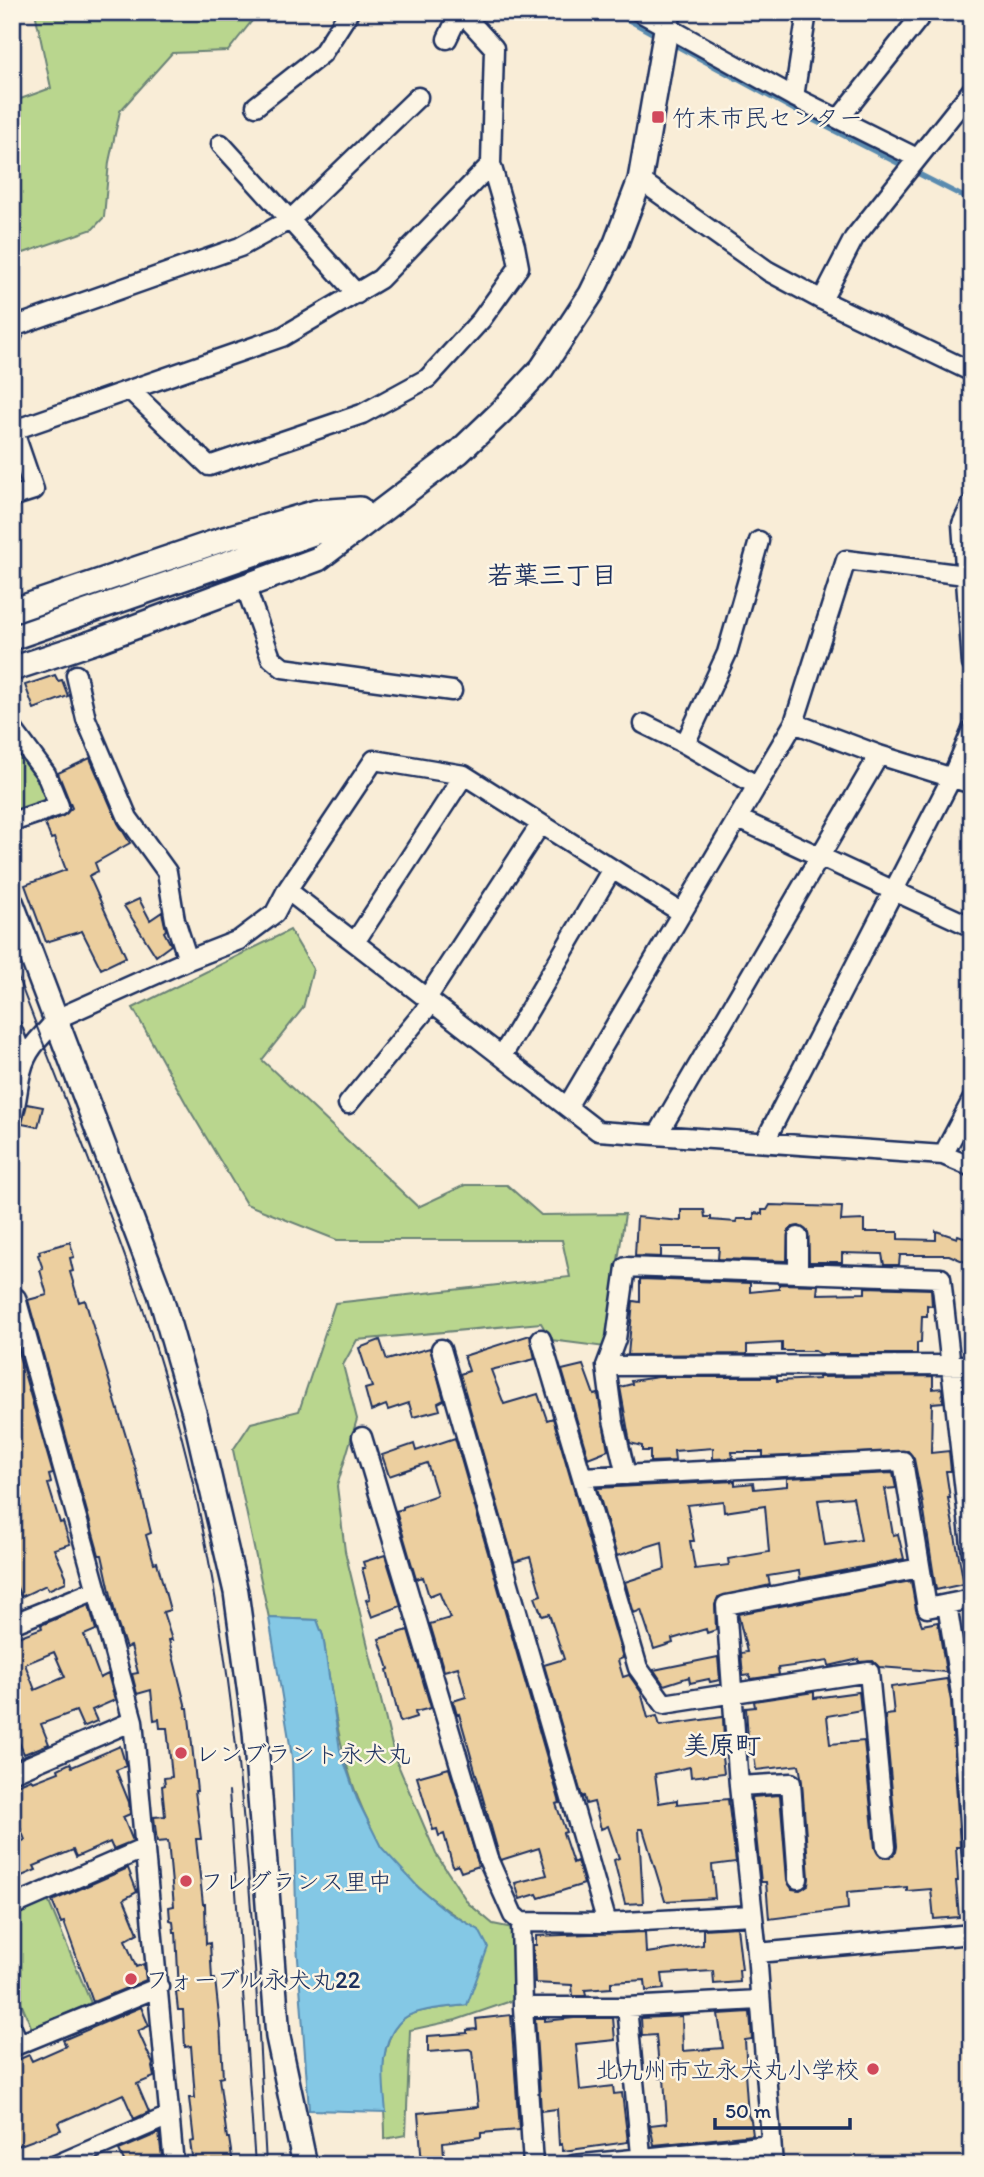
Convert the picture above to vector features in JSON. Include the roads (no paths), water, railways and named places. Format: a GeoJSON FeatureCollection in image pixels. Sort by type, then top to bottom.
{"type":"FeatureCollection","features":[{"type":"Feature","properties":{"kind":"street"},"geometry":{"type":"LineString","coordinates":[[256,106],[321,54],[349,12]]}},
{"type":"Feature","properties":{"kind":"street"},"geometry":{"type":"LineString","coordinates":[[130,390],[209,466],[362,414],[428,378],[481,320],[519,267],[491,164],[494,48],[461,12],[447,39]]}},
{"type":"Feature","properties":{"kind":"street"},"geometry":{"type":"LineString","coordinates":[[640,12],[668,20],[794,97],[917,158]]}},
{"type":"Feature","properties":{"kind":"street"},"geometry":{"type":"LineString","coordinates":[[794,97],[807,12]]}},
{"type":"Feature","properties":{"kind":"street"},"geometry":{"type":"LineString","coordinates":[[839,119],[924,12]]}},
{"type":"Feature","properties":{"kind":"street"},"geometry":{"type":"LineString","coordinates":[[12,669],[246,588],[318,559],[458,453],[502,411],[542,368],[591,294],[616,243],[640,180],[668,20]]}},
{"type":"Feature","properties":{"kind":"street"},"geometry":{"type":"LineString","coordinates":[[822,300],[854,238],[972,90]]}},
{"type":"Feature","properties":{"kind":"street"},"geometry":{"type":"LineString","coordinates":[[12,336],[16,326],[240,247],[291,219],[418,97]]}},
{"type":"Feature","properties":{"kind":"street"},"geometry":{"type":"LineString","coordinates":[[221,144],[357,294]]}},
{"type":"Feature","properties":{"kind":"street"},"geometry":{"type":"LineString","coordinates":[[12,497],[34,490],[13,428],[282,337],[380,279],[491,164]]}},
{"type":"Feature","properties":{"kind":"street"},"geometry":{"type":"LineString","coordinates":[[640,180],[768,271],[972,372]]}},
{"type":"Feature","properties":{"kind":"street"},"geometry":{"type":"LineString","coordinates":[[972,502],[962,524],[972,664]]}},
{"type":"Feature","properties":{"kind":"street"},"geometry":{"type":"LineString","coordinates":[[12,638],[387,507]]}},
{"type":"Feature","properties":{"kind":"street"},"geometry":{"type":"LineString","coordinates":[[12,611],[224,539],[316,512],[387,507]]}},
{"type":"Feature","properties":{"kind":"street"},"geometry":{"type":"LineString","coordinates":[[684,744],[727,653],[759,541]]}},
{"type":"Feature","properties":{"kind":"street"},"geometry":{"type":"LineString","coordinates":[[567,1107],[794,723],[846,560],[965,575]]}},
{"type":"Feature","properties":{"kind":"street"},"geometry":{"type":"LineString","coordinates":[[246,588],[271,658],[283,668],[452,691]]}},
{"type":"Feature","properties":{"kind":"street"},"geometry":{"type":"LineString","coordinates":[[76,675],[86,719],[128,818],[167,872],[175,920],[188,960]]}},
{"type":"Feature","properties":{"kind":"street"},"geometry":{"type":"LineString","coordinates":[[794,723],[879,755],[972,784]]}},
{"type":"Feature","properties":{"kind":"street"},"geometry":{"type":"LineString","coordinates":[[644,724],[756,785]]}},
{"type":"Feature","properties":{"kind":"street"},"geometry":{"type":"LineString","coordinates":[[12,728],[46,774],[59,806],[12,822]]}},
{"type":"Feature","properties":{"kind":"street"},"geometry":{"type":"LineString","coordinates":[[765,1141],[952,777],[972,730]]}},
{"type":"Feature","properties":{"kind":"street"},"geometry":{"type":"LineString","coordinates":[[658,1134],[879,755]]}},
{"type":"Feature","properties":{"kind":"street"},"geometry":{"type":"LineString","coordinates":[[12,1117],[24,1060],[40,1035],[50,1028],[56,1019],[239,940],[275,913],[287,890],[374,760],[464,775],[682,914]]}},
{"type":"Feature","properties":{"kind":"street"},"geometry":{"type":"LineString","coordinates":[[355,942],[464,775]]}},
{"type":"Feature","properties":{"kind":"street"},"geometry":{"type":"LineString","coordinates":[[739,818],[819,857],[969,921]]}},
{"type":"Feature","properties":{"kind":"street"},"geometry":{"type":"LineString","coordinates":[[348,1104],[430,1000],[540,825]]}},
{"type":"Feature","properties":{"kind":"street"},"geometry":{"type":"LineString","coordinates":[[502,1056],[612,869]]}},
{"type":"Feature","properties":{"kind":"street"},"geometry":{"type":"LineString","coordinates":[[287,890],[598,1131],[943,1155],[972,1167]]}},
{"type":"Feature","properties":{"kind":"street"},"geometry":{"type":"LineString","coordinates":[[12,904],[160,1294],[195,1416],[236,1592],[256,1731],[278,2037],[305,2165]]}},
{"type":"Feature","properties":{"kind":"street"},"geometry":{"type":"LineString","coordinates":[[12,1029],[24,1060]]}},
{"type":"Feature","properties":{"kind":"street"},"geometry":{"type":"LineString","coordinates":[[943,1155],[972,1100]]}},
{"type":"Feature","properties":{"kind":"street"},"geometry":{"type":"LineString","coordinates":[[797,1273],[798,1237]]}},
{"type":"Feature","properties":{"kind":"street"},"geometry":{"type":"LineString","coordinates":[[626,1475],[613,1420],[606,1366],[616,1339],[626,1267],[941,1278],[972,1554]]}},
{"type":"Feature","properties":{"kind":"street"},"geometry":{"type":"LineString","coordinates":[[16,1298],[133,1721],[174,2165]]}},
{"type":"Feature","properties":{"kind":"street"},"geometry":{"type":"LineString","coordinates":[[541,1339],[638,1668],[664,1704],[869,1672],[886,1847]]}},
{"type":"Feature","properties":{"kind":"street"},"geometry":{"type":"LineString","coordinates":[[442,1349],[607,1923]]}},
{"type":"Feature","properties":{"kind":"street"},"geometry":{"type":"LineString","coordinates":[[606,1366],[972,1365]]}},
{"type":"Feature","properties":{"kind":"street"},"geometry":{"type":"LineString","coordinates":[[362,1437],[488,1858],[513,1915],[521,1922],[607,1923],[752,1915]]}},
{"type":"Feature","properties":{"kind":"street"},"geometry":{"type":"LineString","coordinates":[[582,1477],[903,1461],[927,1608],[972,1599]]}},
{"type":"Feature","properties":{"kind":"street"},"geometry":{"type":"LineString","coordinates":[[773,2165],[757,1953],[739,1786],[726,1605],[920,1568]]}},
{"type":"Feature","properties":{"kind":"street"},"geometry":{"type":"LineString","coordinates":[[12,1624],[96,1590]]}},
{"type":"Feature","properties":{"kind":"street"},"geometry":{"type":"LineString","coordinates":[[947,1604],[962,1700],[972,1857]]}},
{"type":"Feature","properties":{"kind":"street"},"geometry":{"type":"LineString","coordinates":[[12,1773],[133,1721]]}},
{"type":"Feature","properties":{"kind":"street"},"geometry":{"type":"LineString","coordinates":[[739,1786],[791,1783],[798,1879]]}},
{"type":"Feature","properties":{"kind":"street"},"geometry":{"type":"LineString","coordinates":[[12,1906],[145,1848]]}},
{"type":"Feature","properties":{"kind":"street"},"geometry":{"type":"LineString","coordinates":[[521,1922],[523,2007],[533,2165]]}},
{"type":"Feature","properties":{"kind":"street"},"geometry":{"type":"LineString","coordinates":[[757,1953],[972,1934]]}},
{"type":"Feature","properties":{"kind":"street"},"geometry":{"type":"LineString","coordinates":[[15,2040],[159,1987]]}},
{"type":"Feature","properties":{"kind":"street"},"geometry":{"type":"LineString","coordinates":[[523,2007],[627,2007],[759,2000]]}},
{"type":"Feature","properties":{"kind":"street"},"geometry":{"type":"LineString","coordinates":[[627,2007],[642,2161]]}},
{"type":"Feature","properties":{"kind":"street"},"geometry":{"type":"LineString","coordinates":[[56,2165],[169,2116]]}},
{"type":"Feature","properties":{"kind":"street"},"geometry":{"type":"LineString","coordinates":[[573,2165],[642,2161],[771,2145]]}},
{"type":"Feature","properties":{"kind":"water"},"geometry":{"type":"Polygon","coordinates":[[[269,1618],[317,1620],[323,1636],[340,1750],[357,1799],[381,1847],[419,1888],[448,1912],[479,1930],[488,1947],[467,2005],[416,2013],[403,2019],[395,2028],[385,2050],[386,2112],[309,2110],[297,1945],[292,1757],[269,1618]]]}},
{"type":"Feature","properties":{"kind":"waterway"},"geometry":{"type":"LineString","coordinates":[[614,12],[659,37]]}},
{"type":"Feature","properties":{"kind":"waterway"},"geometry":{"type":"LineString","coordinates":[[671,43],[811,119],[972,201]]}},
{"type":"Feature","properties":{"kind":"tram line"},"geometry":{"type":"LineString","coordinates":[[12,962],[134,1282],[156,1347],[192,1479],[209,1563],[235,1733],[251,1906],[266,2165]]}},
{"type":"Feature","properties":{"kind":"tram line"},"geometry":{"type":"LineString","coordinates":[[229,1791],[255,2165]]}},
{"type":"Feature","properties":{"kind":"place","name":"竹末市民センター"},"geometry":{"type":"Point","coordinates":[658,117]}},
{"type":"Feature","properties":{"kind":"place","name":"レンブラント永犬丸"},"geometry":{"type":"Point","coordinates":[181,1753]}},
{"type":"Feature","properties":{"kind":"place","name":"フレグランス里中"},"geometry":{"type":"Point","coordinates":[186,1881]}},
{"type":"Feature","properties":{"kind":"place","name":"フォーブル永犬丸22"},"geometry":{"type":"Point","coordinates":[131,1979]}},
{"type":"Feature","properties":{"kind":"place","name":"北九州市立永犬丸小学校"},"geometry":{"type":"Point","coordinates":[873,2069]}},
{"type":"Feature","properties":{"kind":"district","name":"若葉三丁目"},"geometry":{"type":"Point","coordinates":[552,575]}},
{"type":"Feature","properties":{"kind":"district","name":"美原町"},"geometry":{"type":"Point","coordinates":[722,1745]}}]}
